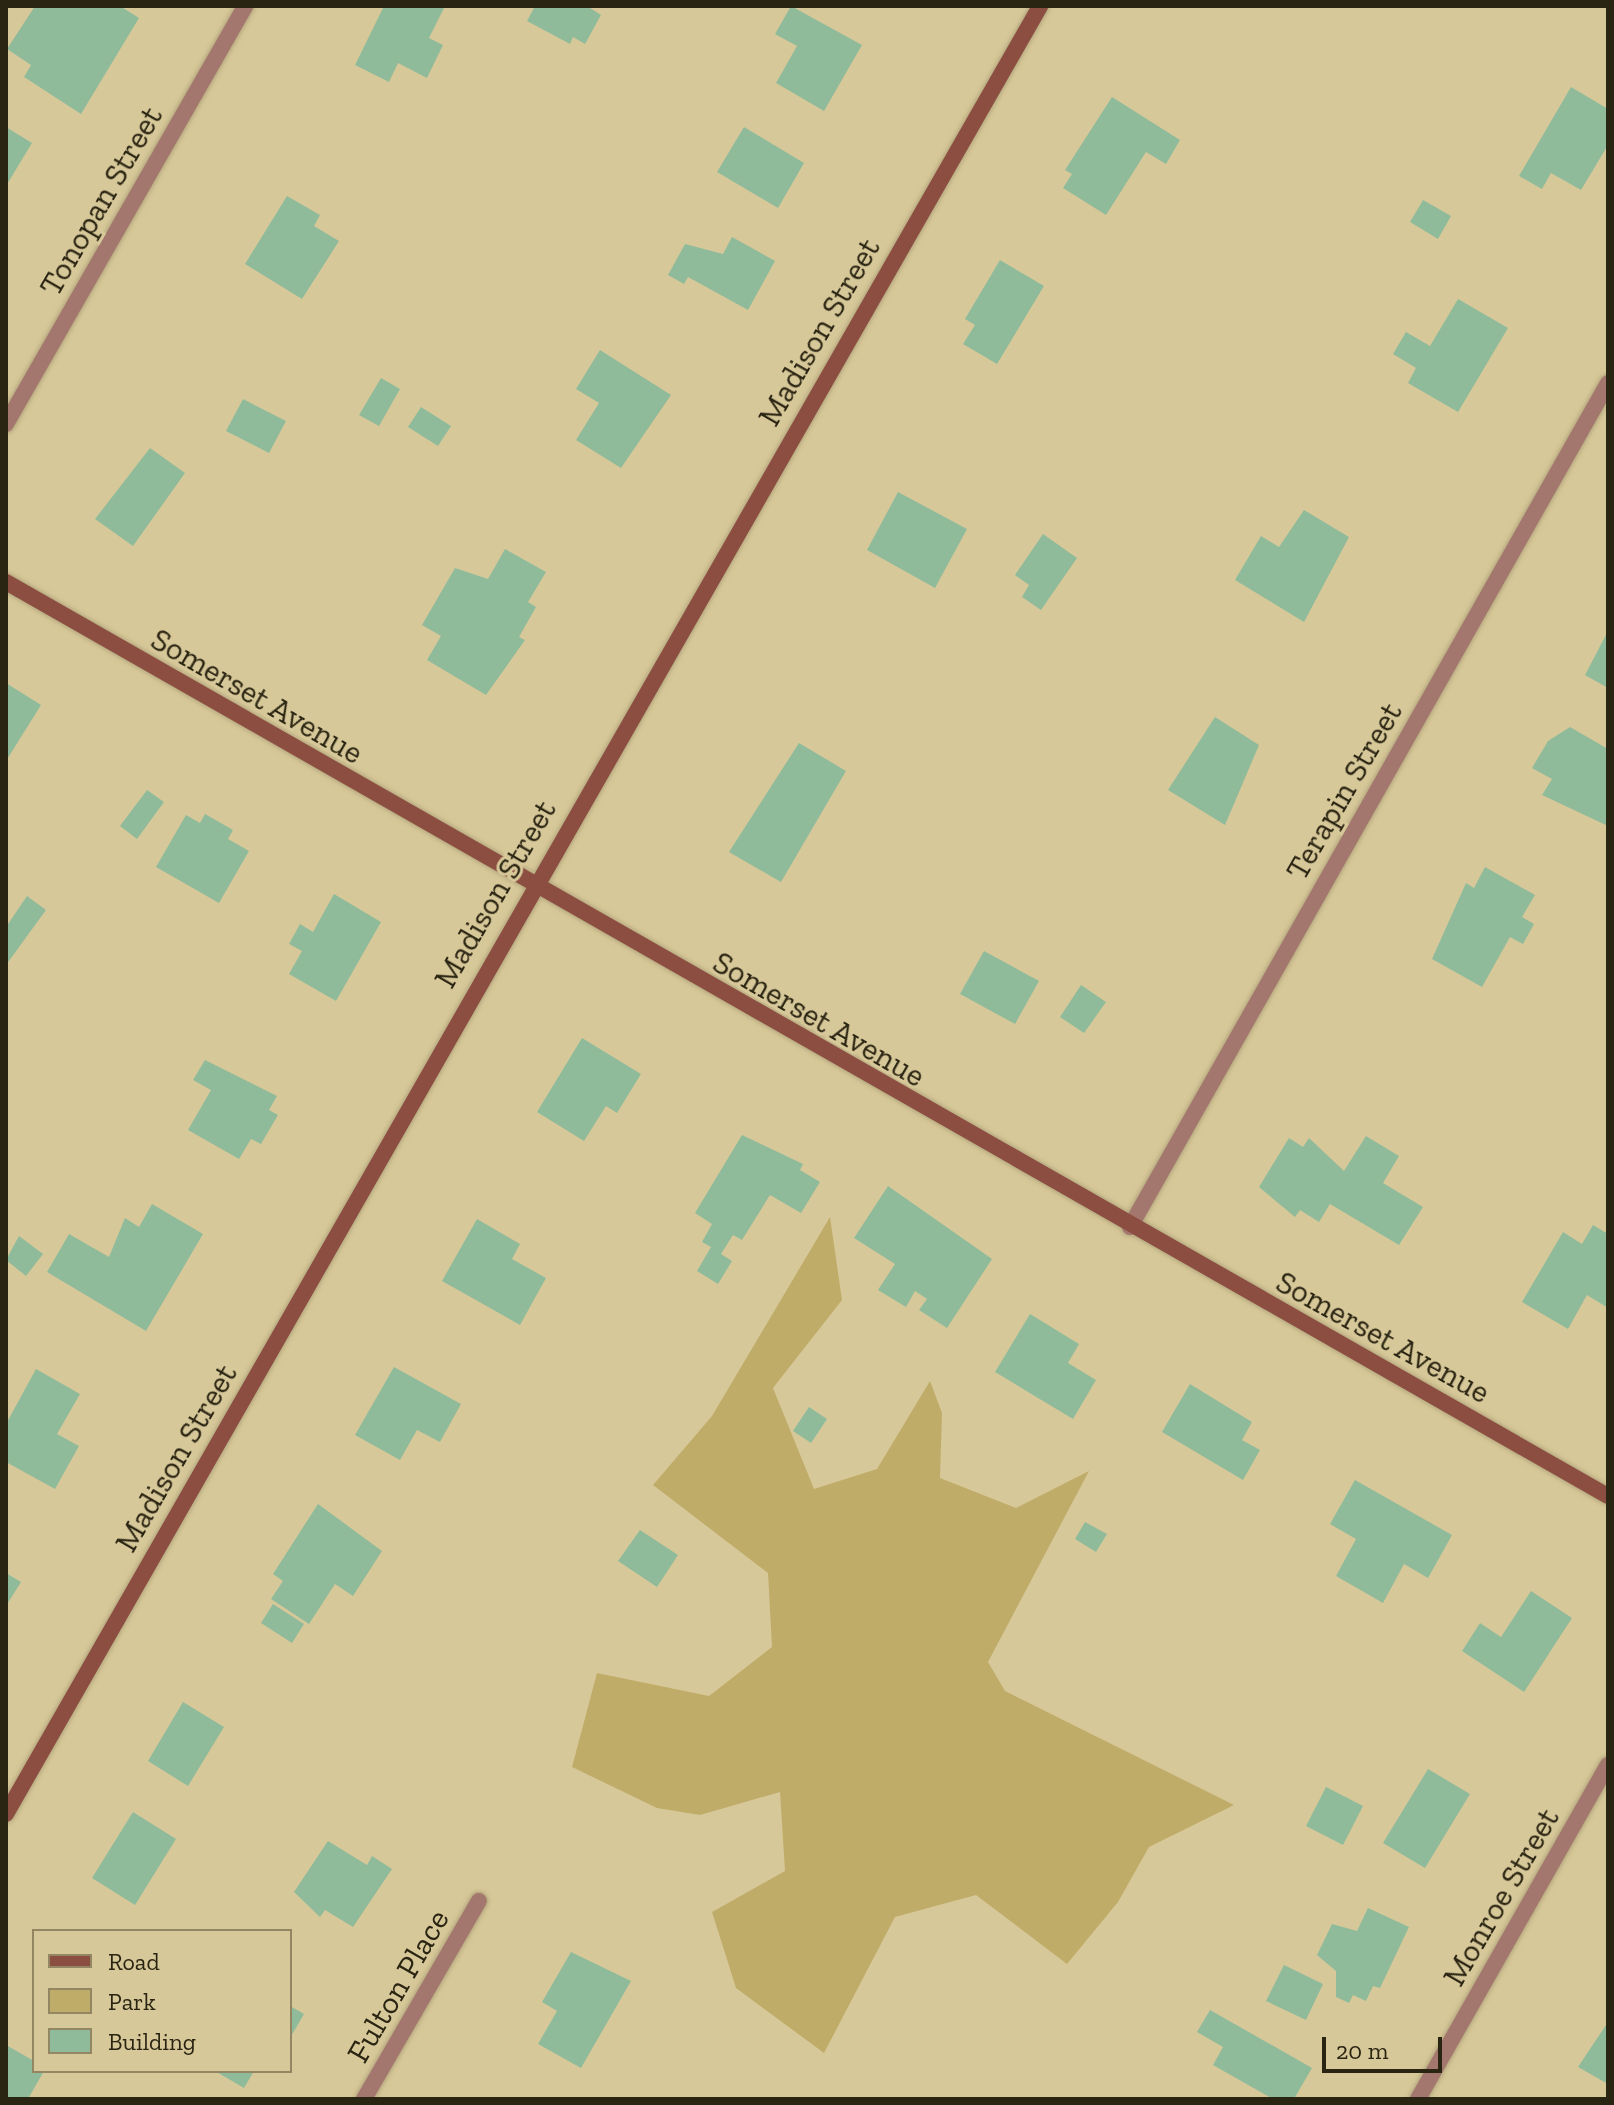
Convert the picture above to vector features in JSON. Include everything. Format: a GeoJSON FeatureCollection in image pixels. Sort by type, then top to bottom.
{"type":"FeatureCollection","features":[{"type":"Feature","properties":{"kind":"street","name":"Tonopan Street"},"geometry":{"type":"LineString","coordinates":[[6,424],[245,6]]}},
{"type":"Feature","properties":{"kind":"street","name":"Madison Street"},"geometry":{"type":"LineString","coordinates":[[6,1814],[531,887],[1040,6]]}},
{"type":"Feature","properties":{"kind":"street","name":"Terapin Street"},"geometry":{"type":"LineString","coordinates":[[1130,1227],[1608,383]]}},
{"type":"Feature","properties":{"kind":"street","name":"Somerset Avenue"},"geometry":{"type":"LineString","coordinates":[[6,582],[531,887],[1608,1496]]}},
{"type":"Feature","properties":{"kind":"street","name":"Monroe Street"},"geometry":{"type":"LineString","coordinates":[[1418,2099],[1608,1765]]}},
{"type":"Feature","properties":{"kind":"street","name":"Fulton Place"},"geometry":{"type":"LineString","coordinates":[[364,2099],[479,1901]]}},
{"type":"Feature","properties":{"kind":"green space"},"geometry":{"type":"Polygon","coordinates":[[[830,1217],[842,1300],[773,1388],[814,1489],[877,1469],[930,1381],[942,1413],[940,1478],[1016,1508],[1089,1471],[988,1662],[1005,1691],[1234,1805],[1149,1847],[1118,1902],[1067,1964],[976,1895],[895,1917],[824,2053],[736,1988],[712,1912],[785,1871],[780,1792],[700,1815],[657,1808],[572,1767],[597,1673],[709,1696],[772,1647],[768,1573],[653,1485],[712,1416],[830,1217]]]}},
{"type":"Feature","properties":{"kind":"building"},"geometry":{"type":"Polygon","coordinates":[[[35,6],[120,6],[139,18],[81,114],[24,77],[31,65],[7,49],[35,6]]]}},
{"type":"Feature","properties":{"kind":"building"},"geometry":{"type":"Polygon","coordinates":[[[384,6],[445,6],[429,38],[443,45],[427,78],[398,63],[389,82],[355,65],[384,6]]]}},
{"type":"Feature","properties":{"kind":"building"},"geometry":{"type":"Polygon","coordinates":[[[535,6],[587,6],[601,15],[585,44],[573,37],[570,44],[527,21],[535,6]]]}},
{"type":"Feature","properties":{"kind":"building"},"geometry":{"type":"Polygon","coordinates":[[[791,6],[862,45],[824,111],[776,83],[797,46],[775,34],[791,6]]]}},
{"type":"Feature","properties":{"kind":"building"},"geometry":{"type":"Polygon","coordinates":[[[1571,87],[1608,109],[1608,145],[1581,190],[1551,173],[1542,189],[1519,176],[1571,87]]]}},
{"type":"Feature","properties":{"kind":"building"},"geometry":{"type":"Polygon","coordinates":[[[1112,97],[1180,140],[1166,164],[1146,152],[1106,215],[1063,188],[1072,174],[1065,170],[1112,97]]]}},
{"type":"Feature","properties":{"kind":"building"},"geometry":{"type":"Polygon","coordinates":[[[6,127],[32,143],[6,186],[6,127]]]}},
{"type":"Feature","properties":{"kind":"building"},"geometry":{"type":"Polygon","coordinates":[[[744,127],[804,163],[778,208],[717,172],[744,127]]]}},
{"type":"Feature","properties":{"kind":"building"},"geometry":{"type":"Polygon","coordinates":[[[287,196],[320,215],[314,226],[339,241],[302,299],[245,264],[287,196]]]}},
{"type":"Feature","properties":{"kind":"building"},"geometry":{"type":"Polygon","coordinates":[[[1423,200],[1451,216],[1438,239],[1410,222],[1423,200]]]}},
{"type":"Feature","properties":{"kind":"building"},"geometry":{"type":"Polygon","coordinates":[[[732,237],[775,261],[748,310],[688,277],[684,284],[668,275],[685,244],[723,254],[732,237]]]}},
{"type":"Feature","properties":{"kind":"building"},"geometry":{"type":"Polygon","coordinates":[[[1000,260],[1044,286],[997,364],[963,344],[975,325],[965,319],[1000,260]]]}},
{"type":"Feature","properties":{"kind":"building"},"geometry":{"type":"Polygon","coordinates":[[[1458,299],[1508,328],[1458,412],[1408,383],[1416,368],[1393,354],[1406,332],[1430,346],[1458,299]]]}},
{"type":"Feature","properties":{"kind":"building"},"geometry":{"type":"Polygon","coordinates":[[[600,350],[671,395],[621,468],[576,440],[599,403],[576,389],[600,350]]]}},
{"type":"Feature","properties":{"kind":"building"},"geometry":{"type":"Polygon","coordinates":[[[381,378],[400,389],[379,426],[359,415],[381,378]]]}},
{"type":"Feature","properties":{"kind":"building"},"geometry":{"type":"Polygon","coordinates":[[[243,399],[286,421],[269,453],[226,431],[243,399]]]}},
{"type":"Feature","properties":{"kind":"building"},"geometry":{"type":"Polygon","coordinates":[[[421,407],[451,426],[438,446],[408,427],[421,407]]]}},
{"type":"Feature","properties":{"kind":"building"},"geometry":{"type":"Polygon","coordinates":[[[150,448],[185,473],[133,546],[95,519],[150,448]]]}},
{"type":"Feature","properties":{"kind":"building"},"geometry":{"type":"Polygon","coordinates":[[[898,492],[967,529],[935,588],[867,550],[898,492]]]}},
{"type":"Feature","properties":{"kind":"building"},"geometry":{"type":"Polygon","coordinates":[[[1304,510],[1349,537],[1304,622],[1235,580],[1261,536],[1279,547],[1304,510]]]}},
{"type":"Feature","properties":{"kind":"building"},"geometry":{"type":"Polygon","coordinates":[[[1043,534],[1077,558],[1041,610],[1022,597],[1029,585],[1015,575],[1043,534]]]}},
{"type":"Feature","properties":{"kind":"building"},"geometry":{"type":"Polygon","coordinates":[[[505,549],[546,572],[528,602],[536,607],[519,637],[525,640],[486,695],[427,660],[441,636],[422,625],[455,568],[488,579],[505,549]]]}},
{"type":"Feature","properties":{"kind":"building"},"geometry":{"type":"Polygon","coordinates":[[[1608,631],[1608,688],[1585,675],[1608,631]]]}},
{"type":"Feature","properties":{"kind":"building"},"geometry":{"type":"Polygon","coordinates":[[[6,683],[41,705],[6,761],[6,683]]]}},
{"type":"Feature","properties":{"kind":"building"},"geometry":{"type":"Polygon","coordinates":[[[1215,717],[1259,745],[1225,825],[1168,790],[1215,717]]]}},
{"type":"Feature","properties":{"kind":"building"},"geometry":{"type":"Polygon","coordinates":[[[1570,727],[1608,749],[1608,826],[1542,795],[1552,779],[1532,768],[1548,741],[1570,727]]]}},
{"type":"Feature","properties":{"kind":"building"},"geometry":{"type":"Polygon","coordinates":[[[799,743],[846,771],[781,882],[729,852],[799,743]]]}},
{"type":"Feature","properties":{"kind":"building"},"geometry":{"type":"Polygon","coordinates":[[[147,790],[164,802],[137,839],[120,826],[147,790]]]}},
{"type":"Feature","properties":{"kind":"building"},"geometry":{"type":"Polygon","coordinates":[[[205,814],[233,830],[228,839],[249,851],[219,903],[156,867],[186,815],[200,823],[205,814]]]}},
{"type":"Feature","properties":{"kind":"building"},"geometry":{"type":"Polygon","coordinates":[[[1485,867],[1535,895],[1522,917],[1534,924],[1523,944],[1510,937],[1482,987],[1432,959],[1466,883],[1474,888],[1485,867]]]}},
{"type":"Feature","properties":{"kind":"building"},"geometry":{"type":"Polygon","coordinates":[[[334,894],[381,922],[336,1001],[289,974],[302,951],[289,944],[300,924],[313,932],[334,894]]]}},
{"type":"Feature","properties":{"kind":"building"},"geometry":{"type":"Polygon","coordinates":[[[27,896],[46,910],[6,965],[6,927],[27,896]]]}},
{"type":"Feature","properties":{"kind":"building"},"geometry":{"type":"Polygon","coordinates":[[[984,951],[1039,981],[1015,1024],[960,994],[984,951]]]}},
{"type":"Feature","properties":{"kind":"building"},"geometry":{"type":"Polygon","coordinates":[[[1081,985],[1106,1002],[1084,1033],[1060,1017],[1081,985]]]}},
{"type":"Feature","properties":{"kind":"building"},"geometry":{"type":"Polygon","coordinates":[[[582,1038],[641,1074],[617,1113],[606,1106],[584,1141],[537,1112],[582,1038]]]}},
{"type":"Feature","properties":{"kind":"building"},"geometry":{"type":"Polygon","coordinates":[[[205,1060],[277,1096],[269,1110],[278,1115],[261,1144],[251,1139],[239,1159],[188,1130],[211,1090],[193,1080],[205,1060]]]}},
{"type":"Feature","properties":{"kind":"building"},"geometry":{"type":"Polygon","coordinates":[[[742,1135],[803,1164],[800,1170],[820,1182],[801,1213],[770,1195],[742,1240],[733,1235],[721,1254],[732,1261],[718,1284],[697,1271],[711,1247],[702,1242],[712,1224],[695,1213],[742,1135]]]}},
{"type":"Feature","properties":{"kind":"building"},"geometry":{"type":"Polygon","coordinates":[[[1366,1136],[1399,1156],[1383,1183],[1423,1207],[1399,1245],[1330,1204],[1319,1222],[1300,1210],[1295,1217],[1259,1187],[1289,1138],[1303,1147],[1309,1138],[1344,1171],[1366,1136]]]}},
{"type":"Feature","properties":{"kind":"building"},"geometry":{"type":"Polygon","coordinates":[[[888,1186],[992,1259],[947,1328],[919,1310],[927,1299],[915,1291],[906,1307],[878,1290],[895,1264],[854,1238],[888,1186]]]}},
{"type":"Feature","properties":{"kind":"building"},"geometry":{"type":"Polygon","coordinates":[[[152,1204],[203,1234],[146,1331],[47,1272],[69,1234],[109,1257],[125,1218],[139,1227],[152,1204]]]}},
{"type":"Feature","properties":{"kind":"building"},"geometry":{"type":"Polygon","coordinates":[[[477,1219],[520,1244],[512,1259],[546,1278],[520,1325],[442,1281],[477,1219]]]}},
{"type":"Feature","properties":{"kind":"building"},"geometry":{"type":"Polygon","coordinates":[[[1593,1225],[1608,1234],[1608,1308],[1587,1295],[1568,1329],[1522,1302],[1563,1232],[1582,1244],[1593,1225]]]}},
{"type":"Feature","properties":{"kind":"building"},"geometry":{"type":"Polygon","coordinates":[[[19,1236],[43,1254],[26,1276],[6,1260],[19,1236]]]}},
{"type":"Feature","properties":{"kind":"building"},"geometry":{"type":"Polygon","coordinates":[[[1030,1314],[1079,1344],[1068,1363],[1096,1380],[1073,1419],[995,1372],[1030,1314]]]}},
{"type":"Feature","properties":{"kind":"building"},"geometry":{"type":"Polygon","coordinates":[[[394,1367],[461,1404],[440,1442],[417,1430],[400,1460],[355,1435],[394,1367]]]}},
{"type":"Feature","properties":{"kind":"building"},"geometry":{"type":"Polygon","coordinates":[[[36,1369],[80,1394],[57,1434],[79,1446],[55,1489],[6,1462],[6,1424],[36,1369]]]}},
{"type":"Feature","properties":{"kind":"building"},"geometry":{"type":"Polygon","coordinates":[[[1190,1384],[1252,1422],[1242,1440],[1260,1450],[1243,1480],[1162,1432],[1190,1384]]]}},
{"type":"Feature","properties":{"kind":"building"},"geometry":{"type":"Polygon","coordinates":[[[809,1407],[827,1419],[811,1443],[793,1431],[809,1407]]]}},
{"type":"Feature","properties":{"kind":"building"},"geometry":{"type":"Polygon","coordinates":[[[1355,1480],[1452,1535],[1428,1578],[1404,1564],[1383,1603],[1336,1576],[1356,1539],[1330,1524],[1355,1480]]]}},
{"type":"Feature","properties":{"kind":"building"},"geometry":{"type":"Polygon","coordinates":[[[318,1504],[382,1551],[353,1596],[335,1584],[309,1624],[271,1599],[283,1581],[273,1574],[318,1504]]]}},
{"type":"Feature","properties":{"kind":"building"},"geometry":{"type":"Polygon","coordinates":[[[1085,1522],[1107,1534],[1096,1552],[1075,1539],[1085,1522]]]}},
{"type":"Feature","properties":{"kind":"building"},"geometry":{"type":"Polygon","coordinates":[[[640,1530],[678,1555],[657,1587],[618,1561],[640,1530]]]}},
{"type":"Feature","properties":{"kind":"building"},"geometry":{"type":"Polygon","coordinates":[[[6,1573],[21,1582],[6,1606],[6,1573]]]}},
{"type":"Feature","properties":{"kind":"building"},"geometry":{"type":"Polygon","coordinates":[[[1531,1591],[1572,1618],[1524,1692],[1462,1651],[1480,1623],[1501,1637],[1531,1591]]]}},
{"type":"Feature","properties":{"kind":"building"},"geometry":{"type":"Polygon","coordinates":[[[273,1604],[304,1624],[292,1643],[261,1623],[273,1604]]]}},
{"type":"Feature","properties":{"kind":"building"},"geometry":{"type":"Polygon","coordinates":[[[183,1702],[224,1727],[188,1786],[148,1761],[183,1702]]]}},
{"type":"Feature","properties":{"kind":"building"},"geometry":{"type":"Polygon","coordinates":[[[1428,1769],[1470,1794],[1425,1868],[1383,1843],[1428,1769]]]}},
{"type":"Feature","properties":{"kind":"building"},"geometry":{"type":"Polygon","coordinates":[[[1326,1787],[1363,1806],[1343,1845],[1306,1826],[1326,1787]]]}},
{"type":"Feature","properties":{"kind":"building"},"geometry":{"type":"Polygon","coordinates":[[[133,1812],[176,1839],[135,1905],[92,1878],[133,1812]]]}},
{"type":"Feature","properties":{"kind":"building"},"geometry":{"type":"Polygon","coordinates":[[[328,1841],[367,1865],[372,1856],[392,1869],[353,1927],[325,1910],[320,1917],[294,1892],[328,1841]]]}},
{"type":"Feature","properties":{"kind":"building"},"geometry":{"type":"Polygon","coordinates":[[[1368,1908],[1409,1927],[1380,1988],[1373,1986],[1366,2001],[1353,1995],[1349,2003],[1336,1997],[1336,1971],[1317,1955],[1332,1924],[1357,1931],[1368,1908]]]}},
{"type":"Feature","properties":{"kind":"building"},"geometry":{"type":"Polygon","coordinates":[[[571,1952],[631,1981],[581,2068],[538,2044],[557,2011],[542,2002],[571,1952]]]}},
{"type":"Feature","properties":{"kind":"building"},"geometry":{"type":"Polygon","coordinates":[[[1284,1965],[1323,1984],[1306,2020],[1266,2001],[1284,1965]]]}},
{"type":"Feature","properties":{"kind":"building"},"geometry":{"type":"Polygon","coordinates":[[[292,2007],[304,2014],[292,2035],[292,2007]]]}},
{"type":"Feature","properties":{"kind":"building"},"geometry":{"type":"Polygon","coordinates":[[[1210,2010],[1312,2068],[1294,2099],[1273,2099],[1213,2065],[1223,2047],[1197,2032],[1210,2010]]]}},
{"type":"Feature","properties":{"kind":"building"},"geometry":{"type":"Polygon","coordinates":[[[1608,2022],[1608,2084],[1578,2067],[1608,2022]]]}},
{"type":"Feature","properties":{"kind":"building"},"geometry":{"type":"Polygon","coordinates":[[[6,2045],[32,2060],[32,2073],[43,2073],[28,2099],[6,2099],[6,2045]]]}},
{"type":"Feature","properties":{"kind":"building"},"geometry":{"type":"Polygon","coordinates":[[[218,2073],[253,2073],[244,2088],[218,2073]]]}}]}
